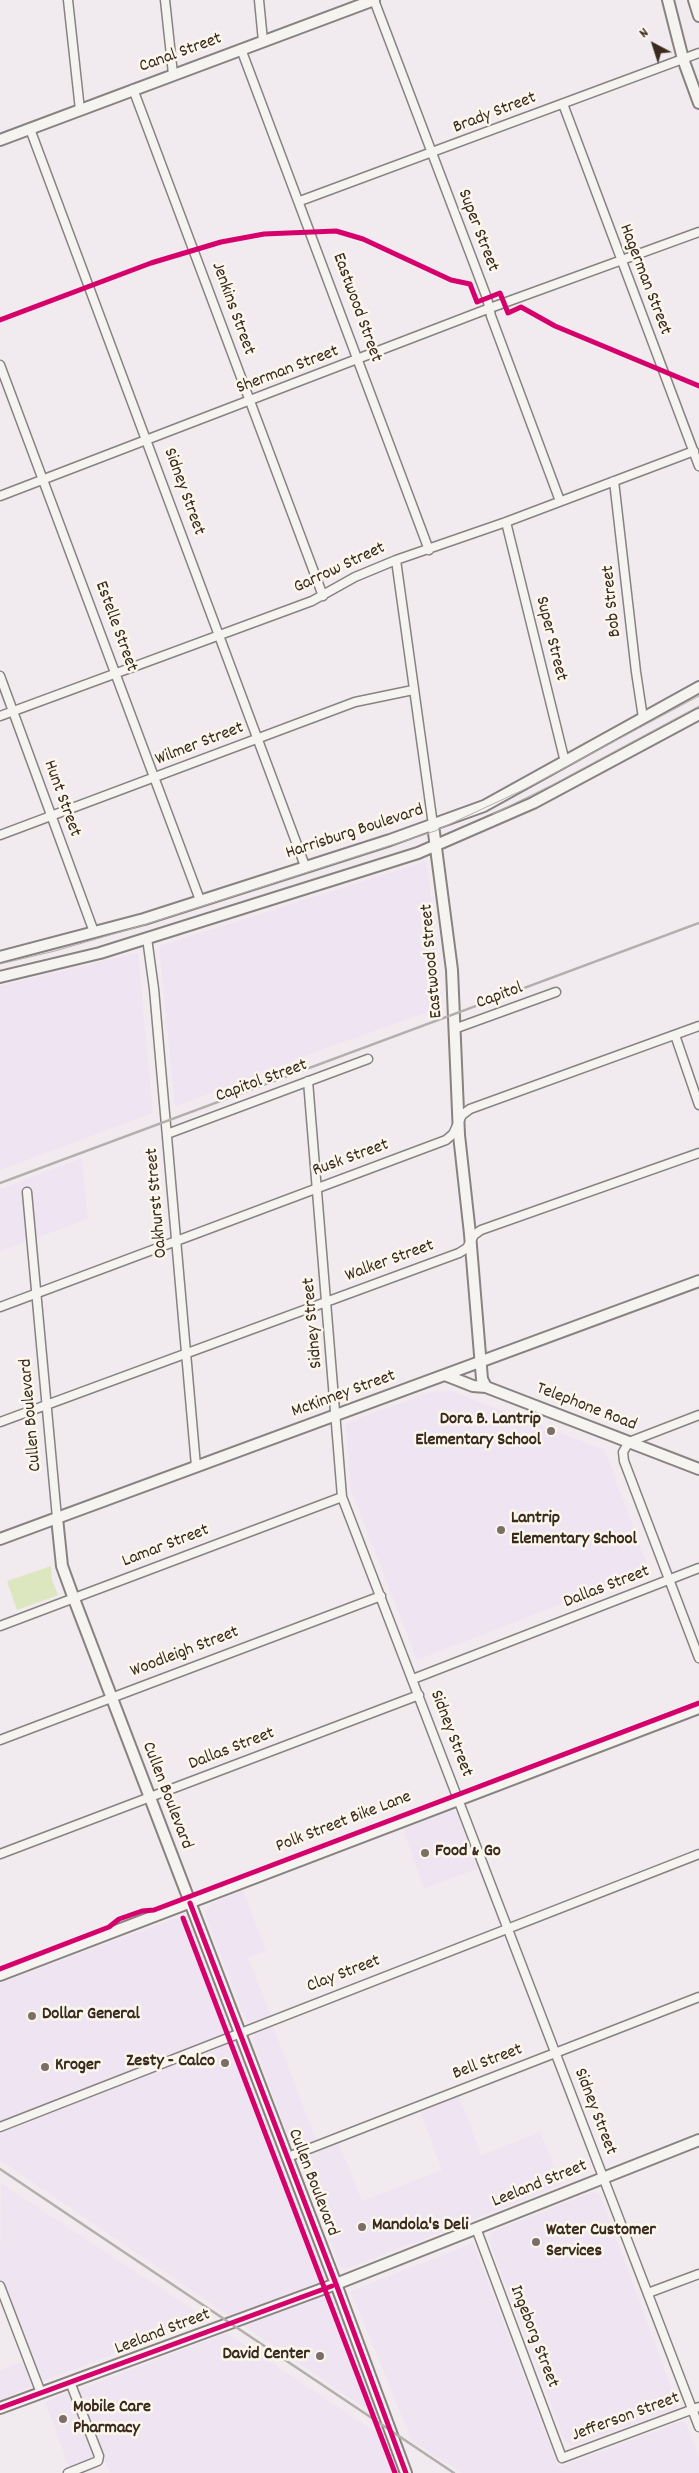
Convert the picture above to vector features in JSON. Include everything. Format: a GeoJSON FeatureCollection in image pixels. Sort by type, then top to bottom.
{"type":"FeatureCollection","features":[{"type":"Feature","properties":{"kind":"main road","name":"Canal Street"},"geometry":{"type":"LineString","coordinates":[[0,140],[263,41],[355,4],[374,0]]}},
{"type":"Feature","properties":{"kind":"main road"},"geometry":{"type":"LineString","coordinates":[[668,0],[683,60],[699,103]]}},
{"type":"Feature","properties":{"kind":"main road"},"geometry":{"type":"LineString","coordinates":[[694,0],[699,16]]}},
{"type":"Feature","properties":{"kind":"main road","name":"Harrisburg Boulevard"},"geometry":{"type":"LineString","coordinates":[[0,957],[144,919],[434,825],[484,806],[699,687]]}},
{"type":"Feature","properties":{"kind":"main road"},"geometry":{"type":"LineString","coordinates":[[0,977],[43,968],[147,938],[437,846],[533,803],[699,714]]}},
{"type":"Feature","properties":{"kind":"main road","name":"Eastwood Street"},"geometry":{"type":"LineString","coordinates":[[434,825],[452,970],[458,1122],[480,1361]]}},
{"type":"Feature","properties":{"kind":"main road","name":"McKinney Street"},"geometry":{"type":"LineString","coordinates":[[0,1539],[699,1281]]}},
{"type":"Feature","properties":{"kind":"main road"},"geometry":{"type":"LineString","coordinates":[[480,1361],[482,1379],[486,1387]]}},
{"type":"Feature","properties":{"kind":"main road","name":"Telephone Road"},"geometry":{"type":"LineString","coordinates":[[445,1374],[473,1386],[486,1387],[699,1469]]}},
{"type":"Feature","properties":{"kind":"main road","name":"Cullen Boulevard"},"geometry":{"type":"LineString","coordinates":[[57,1518],[62,1566],[74,1599],[288,2157],[406,2473]]}},
{"type":"Feature","properties":{"kind":"main road"},"geometry":{"type":"LineString","coordinates":[[0,1975],[699,1708]]}},
{"type":"Feature","properties":{"kind":"main road","name":"Leeland Street"},"geometry":{"type":"LineString","coordinates":[[0,2408],[336,2284],[699,2140]]}},
{"type":"Feature","properties":{"kind":"street"},"geometry":{"type":"LineString","coordinates":[[68,0],[80,110]]}},
{"type":"Feature","properties":{"kind":"street"},"geometry":{"type":"LineString","coordinates":[[165,0],[173,74]]}},
{"type":"Feature","properties":{"kind":"street"},"geometry":{"type":"LineString","coordinates":[[259,0],[263,41]]}},
{"type":"Feature","properties":{"kind":"street","name":"Super Street"},"geometry":{"type":"LineString","coordinates":[[374,0],[490,308],[491,316],[560,501]]}},
{"type":"Feature","properties":{"kind":"street","name":"Eastwood Street"},"geometry":{"type":"LineString","coordinates":[[241,49],[300,201],[429,550]]}},
{"type":"Feature","properties":{"kind":"street","name":"Brady Street"},"geometry":{"type":"LineString","coordinates":[[300,201],[699,53]]}},
{"type":"Feature","properties":{"kind":"street","name":"Jenkins Street"},"geometry":{"type":"LineString","coordinates":[[133,89],[323,596]]}},
{"type":"Feature","properties":{"kind":"street","name":"Hagerman Street"},"geometry":{"type":"LineString","coordinates":[[563,104],[699,466]]}},
{"type":"Feature","properties":{"kind":"street","name":"Sidney Street"},"geometry":{"type":"LineString","coordinates":[[30,129],[306,866]]}},
{"type":"Feature","properties":{"kind":"street","name":"Sherman Street"},"geometry":{"type":"LineString","coordinates":[[0,496],[148,441],[490,308],[699,232]]}},
{"type":"Feature","properties":{"kind":"street","name":"Estelle Street"},"geometry":{"type":"LineString","coordinates":[[0,365],[200,900]]}},
{"type":"Feature","properties":{"kind":"street","name":"Garrow Street"},"geometry":{"type":"LineString","coordinates":[[0,716],[323,596],[355,577],[396,560],[506,522],[694,451]]}},
{"type":"Feature","properties":{"kind":"street","name":"Bob Street"},"geometry":{"type":"LineString","coordinates":[[614,481],[643,718]]}},
{"type":"Feature","properties":{"kind":"street","name":"Super Street"},"geometry":{"type":"LineString","coordinates":[[506,522],[565,762]]}},
{"type":"Feature","properties":{"kind":"street","name":"Eastwood Street"},"geometry":{"type":"LineString","coordinates":[[396,560],[413,690],[434,825]]}},
{"type":"Feature","properties":{"kind":"street","name":"Hunt Street"},"geometry":{"type":"LineString","coordinates":[[0,676],[94,932]]}},
{"type":"Feature","properties":{"kind":"street","name":"Wilmer Street"},"geometry":{"type":"LineString","coordinates":[[0,835],[355,702],[413,690]]}},
{"type":"Feature","properties":{"kind":"street","name":"Oakhurst Street"},"geometry":{"type":"LineString","coordinates":[[147,938],[154,989],[196,1466]]}},
{"type":"Feature","properties":{"kind":"street","name":"Capitol"},"geometry":{"type":"LineString","coordinates":[[454,1029],[556,992]]}},
{"type":"Feature","properties":{"kind":"street","name":"Rusk Street"},"geometry":{"type":"LineString","coordinates":[[0,1307],[446,1140],[453,1134],[464,1112],[470,1108],[699,1026]]}},
{"type":"Feature","properties":{"kind":"street"},"geometry":{"type":"LineString","coordinates":[[675,1035],[699,1105]]}},
{"type":"Feature","properties":{"kind":"street","name":"Capitol Street"},"geometry":{"type":"LineString","coordinates":[[167,1134],[368,1059]]}},
{"type":"Feature","properties":{"kind":"street","name":"Sidney Street"},"geometry":{"type":"LineString","coordinates":[[308,1081],[337,1415],[342,1497],[648,2293],[696,2408],[699,2427]]}},
{"type":"Feature","properties":{"kind":"street","name":"Walker Street"},"geometry":{"type":"LineString","coordinates":[[0,1422],[460,1253],[467,1248],[474,1236],[481,1230],[699,1153]]}},
{"type":"Feature","properties":{"kind":"street","name":"Cullen Boulevard"},"geometry":{"type":"LineString","coordinates":[[27,1192],[57,1518]]}},
{"type":"Feature","properties":{"kind":"street"},"geometry":{"type":"LineString","coordinates":[[699,1415],[629,1442],[623,1452],[624,1461],[699,1658]]}},
{"type":"Feature","properties":{"kind":"street","name":"Lamar Street"},"geometry":{"type":"LineString","coordinates":[[0,1626],[342,1497]]}},
{"type":"Feature","properties":{"kind":"street","name":"Dallas Street"},"geometry":{"type":"LineString","coordinates":[[413,1679],[699,1568]]}},
{"type":"Feature","properties":{"kind":"street","name":"Woodleigh Street"},"geometry":{"type":"LineString","coordinates":[[0,1740],[381,1596]]}},
{"type":"Feature","properties":{"kind":"street","name":"Dallas Street"},"geometry":{"type":"LineString","coordinates":[[0,1854],[419,1695]]}},
{"type":"Feature","properties":{"kind":"street","name":"Clay Street"},"geometry":{"type":"LineString","coordinates":[[0,2127],[699,1854]]}},
{"type":"Feature","properties":{"kind":"street","name":"Bell Street"},"geometry":{"type":"LineString","coordinates":[[288,2157],[699,1997]]}},
{"type":"Feature","properties":{"kind":"street","name":"Ingeborg Street"},"geometry":{"type":"LineString","coordinates":[[476,2228],[562,2458]]}},
{"type":"Feature","properties":{"kind":"street"},"geometry":{"type":"LineString","coordinates":[[648,2293],[699,2274]]}},
{"type":"Feature","properties":{"kind":"street"},"geometry":{"type":"LineString","coordinates":[[0,2286],[41,2393]]}},
{"type":"Feature","properties":{"kind":"street"},"geometry":{"type":"LineString","coordinates":[[68,2473],[98,2461],[70,2382]]}},
{"type":"Feature","properties":{"kind":"street","name":"Jefferson Street"},"geometry":{"type":"LineString","coordinates":[[562,2458],[696,2408]]}},
{"type":"Feature","properties":{"kind":"shaded area"},"geometry":{"type":"Polygon","coordinates":[[[427,861],[443,1007],[323,1049],[175,1107],[159,946],[427,861]]]}},
{"type":"Feature","properties":{"kind":"shaded area"},"geometry":{"type":"Polygon","coordinates":[[[138,953],[153,1113],[0,1170],[0,986],[138,953]]]}},
{"type":"Feature","properties":{"kind":"shaded area"},"geometry":{"type":"Polygon","coordinates":[[[82,1158],[88,1219],[0,1251],[0,1189],[82,1158]]]}},
{"type":"Feature","properties":{"kind":"shaded area","name":"Lantrip Elementary School"},"geometry":{"type":"Polygon","coordinates":[[[451,1391],[605,1450],[649,1570],[417,1660],[351,1490],[346,1423],[431,1392],[451,1391]]]}},
{"type":"Feature","properties":{"kind":"shaded area"},"geometry":{"type":"Polygon","coordinates":[[[451,1810],[457,1813],[479,1868],[424,1889],[403,1829],[451,1810]]]}},
{"type":"Feature","properties":{"kind":"shaded area"},"geometry":{"type":"Polygon","coordinates":[[[243,1890],[266,1951],[248,1958],[271,2016],[254,2023],[248,2022],[242,2011],[205,1914],[205,1911],[212,1903],[243,1890]]]}},
{"type":"Feature","properties":{"kind":"shaded area"},"geometry":{"type":"Polygon","coordinates":[[[176,1918],[185,1923],[372,2413],[0,2160],[0,1983],[176,1918]]]}},
{"type":"Feature","properties":{"kind":"shaded area"},"geometry":{"type":"Polygon","coordinates":[[[273,2026],[316,2141],[301,2147],[295,2146],[290,2141],[253,2040],[255,2032],[273,2026]]]}},
{"type":"Feature","properties":{"kind":"shaded area"},"geometry":{"type":"Polygon","coordinates":[[[459,2096],[481,2155],[540,2132],[561,2185],[346,2269],[340,2266],[302,2167],[305,2157],[339,2144],[362,2201],[442,2170],[421,2112],[459,2096]]]}},
{"type":"Feature","properties":{"kind":"shaded area"},"geometry":{"type":"Polygon","coordinates":[[[1,2183],[207,2319],[43,2381],[36,2370],[0,2277],[1,2183]]]}},
{"type":"Feature","properties":{"kind":"shaded area"},"geometry":{"type":"Polygon","coordinates":[[[593,2192],[601,2198],[677,2403],[676,2409],[572,2446],[565,2441],[488,2238],[495,2231],[593,2192]]]}},
{"type":"Feature","properties":{"kind":"shaded area"},"geometry":{"type":"Polygon","coordinates":[[[473,2243],[558,2466],[683,2421],[686,2423],[699,2457],[699,2473],[462,2473],[412,2441],[351,2291],[473,2243]]]}},
{"type":"Feature","properties":{"kind":"shaded area"},"geometry":{"type":"Polygon","coordinates":[[[227,2333],[383,2437],[395,2473],[110,2473],[78,2390],[227,2333]]]}},
{"type":"Feature","properties":{"kind":"shaded area"},"geometry":{"type":"Polygon","coordinates":[[[24,2361],[31,2380],[29,2387],[0,2400],[0,2370],[24,2361]]]}},
{"type":"Feature","properties":{"kind":"shaded area"},"geometry":{"type":"Polygon","coordinates":[[[66,2393],[70,2394],[94,2457],[70,2469],[45,2402],[66,2393]]]}},
{"type":"Feature","properties":{"kind":"green space"},"geometry":{"type":"Polygon","coordinates":[[[51,1566],[52,1580],[58,1595],[17,1610],[7,1581],[51,1566]]]}},
{"type":"Feature","properties":{"kind":"tram line"},"geometry":{"type":"LineString","coordinates":[[0,964],[55,951],[144,925],[435,831],[525,789],[699,696]]}},
{"type":"Feature","properties":{"kind":"tram line"},"geometry":{"type":"LineString","coordinates":[[493,814],[552,785],[699,706]]}},
{"type":"Feature","properties":{"kind":"railway"},"geometry":{"type":"LineString","coordinates":[[0,1183],[699,923]]}},
{"type":"Feature","properties":{"kind":"railway"},"geometry":{"type":"LineString","coordinates":[[0,2169],[454,2473]]}},
{"type":"Feature","properties":{"kind":"cycle path"},"geometry":{"type":"LineString","coordinates":[[0,320],[151,263],[221,242],[264,234],[336,231],[363,239],[451,280],[470,284],[477,302],[500,293],[508,313],[521,307],[555,326],[699,386]]}},
{"type":"Feature","properties":{"kind":"cycle path","name":"Polk Street Bike Lane"},"geometry":{"type":"LineString","coordinates":[[0,1969],[109,1927],[119,1919],[142,1911],[154,1910],[699,1703]]}},
{"type":"Feature","properties":{"kind":"cycle path"},"geometry":{"type":"LineString","coordinates":[[190,1903],[336,2284],[406,2473]]}},
{"type":"Feature","properties":{"kind":"cycle path"},"geometry":{"type":"LineString","coordinates":[[183,1918],[395,2473]]}},
{"type":"Feature","properties":{"kind":"cycle path"},"geometry":{"type":"LineString","coordinates":[[0,2408],[332,2286]]}},
{"type":"Feature","properties":{"kind":"place","name":"Dora B. Lantrip Elementary School"},"geometry":{"type":"Point","coordinates":[551,1431]}},
{"type":"Feature","properties":{"kind":"place","name":"Lantrip Elementary School"},"geometry":{"type":"Point","coordinates":[501,1530]}},
{"type":"Feature","properties":{"kind":"place","name":"Food & Go"},"geometry":{"type":"Point","coordinates":[425,1853]}},
{"type":"Feature","properties":{"kind":"place","name":"Dollar General"},"geometry":{"type":"Point","coordinates":[32,2016]}},
{"type":"Feature","properties":{"kind":"place","name":"Zesty - Calco"},"geometry":{"type":"Point","coordinates":[225,2063]}},
{"type":"Feature","properties":{"kind":"place","name":"Kroger"},"geometry":{"type":"Point","coordinates":[45,2067]}},
{"type":"Feature","properties":{"kind":"place","name":"Mandola's Deli"},"geometry":{"type":"Point","coordinates":[362,2227]}},
{"type":"Feature","properties":{"kind":"place","name":"Water Customer Services"},"geometry":{"type":"Point","coordinates":[536,2242]}},
{"type":"Feature","properties":{"kind":"place","name":"David Center"},"geometry":{"type":"Point","coordinates":[320,2356]}},
{"type":"Feature","properties":{"kind":"place","name":"Mobile Care Pharmacy"},"geometry":{"type":"Point","coordinates":[63,2419]}}]}
